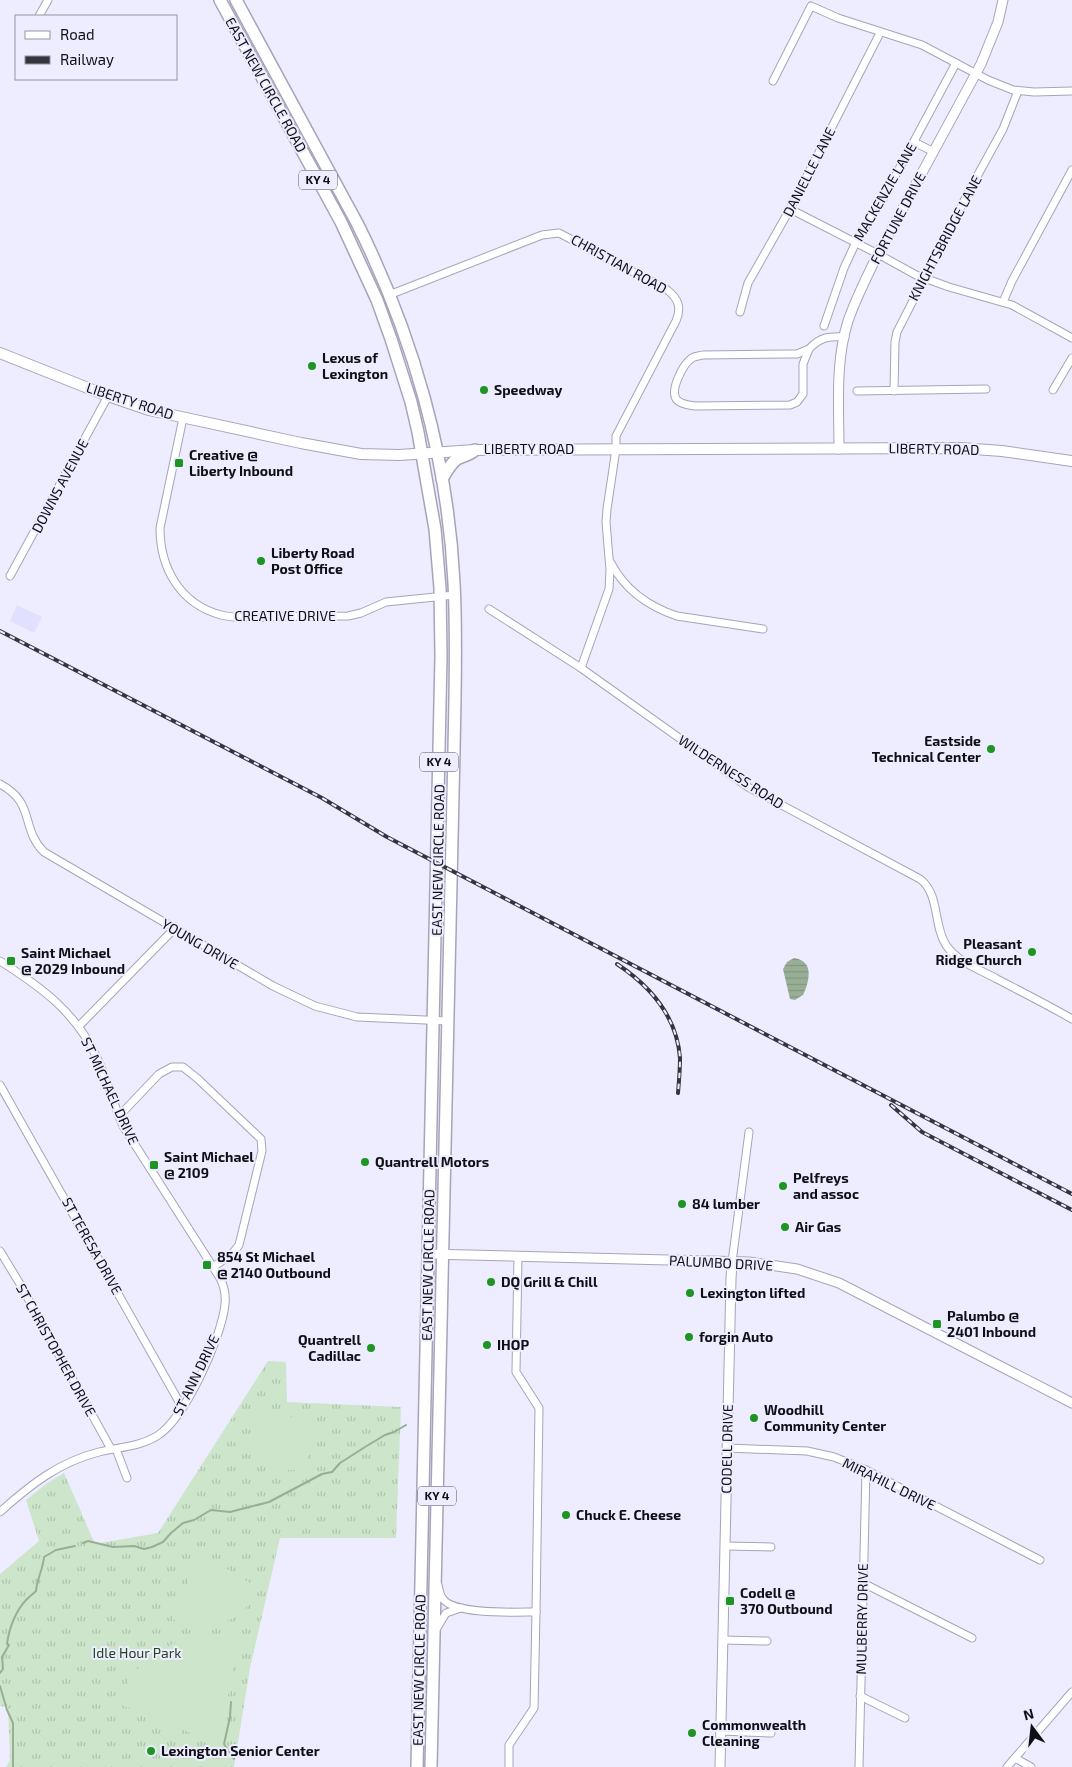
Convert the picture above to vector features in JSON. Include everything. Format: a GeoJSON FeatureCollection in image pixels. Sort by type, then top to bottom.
{"type":"FeatureCollection","features":[{"type":"Feature","properties":{"kind":"highway","name":"EAST NEW CIRCLE ROAD"},"geometry":{"type":"LineString","coordinates":[[220,0],[341,222],[377,300],[411,402],[435,529],[442,656],[416,1767]]}},
{"type":"Feature","properties":{"kind":"highway","name":"EAST NEW CIRCLE ROAD"},"geometry":{"type":"LineString","coordinates":[[236,0],[368,244],[387,289],[422,389],[437,451],[450,533],[455,595],[455,691],[431,1767]]}},
{"type":"Feature","properties":{"kind":"highway"},"geometry":{"type":"LineString","coordinates":[[274,99],[291,115],[295,114],[295,109]]}},
{"type":"Feature","properties":{"kind":"highway"},"geometry":{"type":"LineString","coordinates":[[303,152],[306,151],[321,156]]}},
{"type":"Feature","properties":{"kind":"highway"},"geometry":{"type":"LineString","coordinates":[[377,300],[387,289]]}},
{"type":"Feature","properties":{"kind":"highway"},"geometry":{"type":"LineString","coordinates":[[442,479],[455,460],[468,455],[474,450]]}},
{"type":"Feature","properties":{"kind":"main road","name":"LIBERTY ROAD"},"geometry":{"type":"LineString","coordinates":[[0,353],[108,396],[149,410],[341,451],[399,454],[474,450],[982,449],[1072,461]]}},
{"type":"Feature","properties":{"kind":"street"},"geometry":{"type":"LineString","coordinates":[[40,15],[48,0]]}},
{"type":"Feature","properties":{"kind":"street","name":"FORTUNE DRIVE"},"geometry":{"type":"LineString","coordinates":[[839,449],[839,379],[845,337],[855,304],[878,254],[977,73],[998,22],[1003,0]]}},
{"type":"Feature","properties":{"kind":"street"},"geometry":{"type":"LineString","coordinates":[[773,81],[811,6],[838,18],[922,46],[1002,86],[1018,91],[1072,91]]}},
{"type":"Feature","properties":{"kind":"street","name":"DANIELLE LANE"},"geometry":{"type":"LineString","coordinates":[[740,312],[748,283],[790,209],[880,33]]}},
{"type":"Feature","properties":{"kind":"street","name":"MACKENZIE LANE"},"geometry":{"type":"LineString","coordinates":[[824,326],[844,268],[856,242],[884,197],[956,63]]}},
{"type":"Feature","properties":{"kind":"street","name":"KNIGHTSBRIDGE LANE"},"geometry":{"type":"LineString","coordinates":[[894,391],[897,332],[1003,129],[1018,91]]}},
{"type":"Feature","properties":{"kind":"street"},"geometry":{"type":"LineString","coordinates":[[914,142],[934,152]]}},
{"type":"Feature","properties":{"kind":"street"},"geometry":{"type":"LineString","coordinates":[[1003,302],[1012,281],[1072,170]]}},
{"type":"Feature","properties":{"kind":"street"},"geometry":{"type":"LineString","coordinates":[[790,209],[856,242],[901,268],[949,287],[1003,302],[1072,338]]}},
{"type":"Feature","properties":{"kind":"street","name":"CHRISTIAN ROAD"},"geometry":{"type":"LineString","coordinates":[[387,289],[405,289],[552,232],[572,238],[671,292],[679,304],[678,316],[616,436],[616,449]]}},
{"type":"Feature","properties":{"kind":"street"},"geometry":{"type":"LineString","coordinates":[[387,289],[405,289]]}},
{"type":"Feature","properties":{"kind":"street"},"geometry":{"type":"LineString","coordinates":[[809,349],[803,364],[803,394],[797,402],[790,405],[695,406],[684,404],[674,397],[673,391],[683,368],[692,358],[703,355],[797,354],[809,349],[820,339],[834,336],[845,337]]}},
{"type":"Feature","properties":{"kind":"street"},"geometry":{"type":"LineString","coordinates":[[1053,390],[1072,358]]}},
{"type":"Feature","properties":{"kind":"street"},"geometry":{"type":"LineString","coordinates":[[857,391],[986,389]]}},
{"type":"Feature","properties":{"kind":"street","name":"DOWNS AVENUE"},"geometry":{"type":"LineString","coordinates":[[10,576],[108,396]]}},
{"type":"Feature","properties":{"kind":"street","name":"CREATIVE DRIVE"},"geometry":{"type":"LineString","coordinates":[[183,418],[160,528],[160,539],[164,560],[172,579],[187,597],[196,604],[234,617],[348,616],[361,613],[386,602],[455,595]]}},
{"type":"Feature","properties":{"kind":"street"},"geometry":{"type":"LineString","coordinates":[[581,668],[609,589],[610,561],[606,522],[616,449]]}},
{"type":"Feature","properties":{"kind":"street"},"geometry":{"type":"LineString","coordinates":[[610,561],[620,577],[634,593],[656,608],[677,616],[763,629]]}},
{"type":"Feature","properties":{"kind":"street","name":"WILDERNESS ROAD"},"geometry":{"type":"LineString","coordinates":[[489,609],[581,668],[750,787],[920,879],[930,889],[940,934],[946,946],[954,954],[972,966],[1072,1019]]}},
{"type":"Feature","properties":{"kind":"street","name":"YOUNG DRIVE"},"geometry":{"type":"LineString","coordinates":[[0,784],[12,791],[23,804],[34,838],[44,852],[273,986],[316,1006],[357,1017],[448,1021]]}},
{"type":"Feature","properties":{"kind":"street"},"geometry":{"type":"LineString","coordinates":[[79,1026],[174,928]]}},
{"type":"Feature","properties":{"kind":"street","name":"ST MICHAEL DRIVE"},"geometry":{"type":"LineString","coordinates":[[0,961],[42,988],[79,1026],[98,1058],[119,1116],[129,1136],[213,1267]]}},
{"type":"Feature","properties":{"kind":"street"},"geometry":{"type":"LineString","coordinates":[[119,1116],[159,1074],[166,1069],[177,1066],[187,1070],[198,1079],[260,1139],[262,1151],[239,1245],[232,1254],[213,1267]]}},
{"type":"Feature","properties":{"kind":"street","name":"ST TERESA DRIVE"},"geometry":{"type":"LineString","coordinates":[[0,1084],[182,1407]]}},
{"type":"Feature","properties":{"kind":"street","name":"CODELL DRIVE"},"geometry":{"type":"LineString","coordinates":[[720,1767],[730,1279],[749,1132]]}},
{"type":"Feature","properties":{"kind":"street","name":"ST CHRISTOPHER DRIVE"},"geometry":{"type":"LineString","coordinates":[[0,1251],[114,1449]]}},
{"type":"Feature","properties":{"kind":"street","name":"PALUMBO DRIVE"},"geometry":{"type":"LineString","coordinates":[[428,1254],[732,1262],[797,1269],[839,1283],[1072,1403]]}},
{"type":"Feature","properties":{"kind":"street"},"geometry":{"type":"LineString","coordinates":[[508,1767],[509,1745],[534,1708],[536,1612],[539,1408],[516,1372],[518,1256]]}},
{"type":"Feature","properties":{"kind":"street","name":"ST ANN DRIVE"},"geometry":{"type":"LineString","coordinates":[[0,1512],[31,1485],[56,1468],[88,1455],[137,1445],[157,1436],[172,1423],[210,1354],[224,1312],[224,1291],[213,1267]]}},
{"type":"Feature","properties":{"kind":"street","name":"MIRAHILL DRIVE"},"geometry":{"type":"LineString","coordinates":[[727,1448],[820,1453],[847,1462],[1040,1560]]}},
{"type":"Feature","properties":{"kind":"street"},"geometry":{"type":"LineString","coordinates":[[114,1449],[127,1478]]}},
{"type":"Feature","properties":{"kind":"street","name":"MULBERRY DRIVE"},"geometry":{"type":"LineString","coordinates":[[859,1767],[866,1470]]}},
{"type":"Feature","properties":{"kind":"street"},"geometry":{"type":"LineString","coordinates":[[725,1546],[771,1547]]}},
{"type":"Feature","properties":{"kind":"street"},"geometry":{"type":"LineString","coordinates":[[435,1577],[443,1599],[448,1604],[472,1611],[536,1612]]}},
{"type":"Feature","properties":{"kind":"street"},"geometry":{"type":"LineString","coordinates":[[863,1583],[972,1638]]}},
{"type":"Feature","properties":{"kind":"street"},"geometry":{"type":"LineString","coordinates":[[434,1633],[441,1618],[446,1613],[461,1608]]}},
{"type":"Feature","properties":{"kind":"street"},"geometry":{"type":"LineString","coordinates":[[723,1640],[767,1641]]}},
{"type":"Feature","properties":{"kind":"street"},"geometry":{"type":"LineString","coordinates":[[1007,1767],[1072,1692]]}},
{"type":"Feature","properties":{"kind":"street"},"geometry":{"type":"LineString","coordinates":[[860,1696],[906,1718]]}},
{"type":"Feature","properties":{"kind":"street"},"geometry":{"type":"LineString","coordinates":[[720,1731],[771,1733]]}},
{"type":"Feature","properties":{"kind":"street"},"geometry":{"type":"LineString","coordinates":[[1015,1758],[1031,1767]]}},
{"type":"Feature","properties":{"kind":"shaded area"},"geometry":{"type":"Polygon","coordinates":[[[17,605],[42,617],[34,633],[10,621],[17,605]]]}},
{"type":"Feature","properties":{"kind":"shaded area"},"geometry":{"type":"Polygon","coordinates":[[[794,958],[805,963],[809,973],[803,995],[795,1000],[790,999],[783,969],[787,962],[794,958]]]}},
{"type":"Feature","properties":{"kind":"green space","name":"Idle Hour Park"},"geometry":{"type":"Polygon","coordinates":[[[268,1361],[286,1362],[287,1402],[401,1407],[396,1538],[280,1538],[250,1668],[234,1767],[6,1767],[10,1760],[8,1707],[0,1706],[0,1574],[39,1541],[26,1500],[64,1473],[95,1544],[158,1533],[268,1361]]]}},
{"type":"Feature","properties":{"kind":"green space"},"geometry":{"type":"Polygon","coordinates":[[[256,1416],[294,1417],[309,1420],[313,1426],[306,1469],[282,1469],[260,1461],[253,1435],[256,1416]]]}},
{"type":"Feature","properties":{"kind":"green space"},"geometry":{"type":"Polygon","coordinates":[[[205,1558],[257,1587],[245,1609],[227,1621],[209,1626],[182,1623],[173,1619],[196,1561],[205,1558]]]}},
{"type":"Feature","properties":{"kind":"green space"},"geometry":{"type":"Polygon","coordinates":[[[215,1635],[239,1639],[220,1734],[209,1740],[119,1704],[125,1688],[133,1675],[143,1663],[155,1654],[183,1640],[215,1635]]]}},
{"type":"Feature","properties":{"kind":"waterway"},"geometry":{"type":"LineString","coordinates":[[83,1543],[88,1541],[113,1547],[134,1546],[144,1549],[152,1547],[163,1542],[183,1523],[194,1520],[211,1510],[230,1512],[269,1502],[322,1474],[332,1472],[340,1463],[365,1447],[406,1425]]}},
{"type":"Feature","properties":{"kind":"waterway"},"geometry":{"type":"LineString","coordinates":[[0,1673],[3,1669],[2,1657],[9,1645],[7,1644],[11,1626],[23,1603],[36,1591],[44,1557],[56,1550],[75,1546]]}},
{"type":"Feature","properties":{"kind":"waterway"},"geometry":{"type":"LineString","coordinates":[[0,1686],[13,1723],[13,1767]]}},
{"type":"Feature","properties":{"kind":"waterway"},"geometry":{"type":"LineString","coordinates":[[231,1702],[224,1744],[234,1759]]}},
{"type":"Feature","properties":{"kind":"railway"},"geometry":{"type":"LineString","coordinates":[[0,631],[322,798],[387,837],[1072,1194]]}},
{"type":"Feature","properties":{"kind":"railway"},"geometry":{"type":"LineString","coordinates":[[617,964],[651,993],[660,1004],[674,1029],[680,1058],[678,1093]]}},
{"type":"Feature","properties":{"kind":"railway"},"geometry":{"type":"LineString","coordinates":[[891,1105],[922,1132],[1072,1210]]}},
{"type":"Feature","properties":{"kind":"place","name":"Lexus of Lexington"},"geometry":{"type":"Point","coordinates":[312,366]}},
{"type":"Feature","properties":{"kind":"place","name":"Speedway"},"geometry":{"type":"Point","coordinates":[484,390]}},
{"type":"Feature","properties":{"kind":"place","name":"Creative @ Liberty Inbound"},"geometry":{"type":"Point","coordinates":[179,463]}},
{"type":"Feature","properties":{"kind":"place","name":"Liberty Road Post Office"},"geometry":{"type":"Point","coordinates":[261,561]}},
{"type":"Feature","properties":{"kind":"place","name":"Eastside Technical Center"},"geometry":{"type":"Point","coordinates":[991,749]}},
{"type":"Feature","properties":{"kind":"place","name":"Pleasant Ridge Church"},"geometry":{"type":"Point","coordinates":[1032,952]}},
{"type":"Feature","properties":{"kind":"place","name":"Saint Michael @ 2029 Inbound"},"geometry":{"type":"Point","coordinates":[11,961]}},
{"type":"Feature","properties":{"kind":"place","name":"Quantrell Motors"},"geometry":{"type":"Point","coordinates":[365,1162]}},
{"type":"Feature","properties":{"kind":"place","name":"Saint Michael @ 2109"},"geometry":{"type":"Point","coordinates":[154,1165]}},
{"type":"Feature","properties":{"kind":"place","name":"Pelfreys and assoc"},"geometry":{"type":"Point","coordinates":[783,1186]}},
{"type":"Feature","properties":{"kind":"place","name":"84 lumber"},"geometry":{"type":"Point","coordinates":[682,1204]}},
{"type":"Feature","properties":{"kind":"place","name":"Air Gas"},"geometry":{"type":"Point","coordinates":[785,1227]}},
{"type":"Feature","properties":{"kind":"place","name":"854 St Michael @ 2140 Outbound"},"geometry":{"type":"Point","coordinates":[207,1265]}},
{"type":"Feature","properties":{"kind":"place","name":"DQ Grill & Chill"},"geometry":{"type":"Point","coordinates":[491,1282]}},
{"type":"Feature","properties":{"kind":"place","name":"Lexington lifted"},"geometry":{"type":"Point","coordinates":[690,1293]}},
{"type":"Feature","properties":{"kind":"place","name":"Palumbo @ 2401 Inbound"},"geometry":{"type":"Point","coordinates":[937,1324]}},
{"type":"Feature","properties":{"kind":"place","name":"forgin Auto"},"geometry":{"type":"Point","coordinates":[689,1337]}},
{"type":"Feature","properties":{"kind":"place","name":"IHOP"},"geometry":{"type":"Point","coordinates":[487,1345]}},
{"type":"Feature","properties":{"kind":"place","name":"Quantrell Cadillac"},"geometry":{"type":"Point","coordinates":[371,1348]}},
{"type":"Feature","properties":{"kind":"place","name":"Woodhill Community Center"},"geometry":{"type":"Point","coordinates":[754,1418]}},
{"type":"Feature","properties":{"kind":"place","name":"Chuck E. Cheese"},"geometry":{"type":"Point","coordinates":[566,1515]}},
{"type":"Feature","properties":{"kind":"place","name":"Codell @ 370 Outbound"},"geometry":{"type":"Point","coordinates":[730,1601]}},
{"type":"Feature","properties":{"kind":"place","name":"Commonwealth Cleaning"},"geometry":{"type":"Point","coordinates":[692,1733]}},
{"type":"Feature","properties":{"kind":"place","name":"Lexington Senior Center"},"geometry":{"type":"Point","coordinates":[151,1751]}}]}
